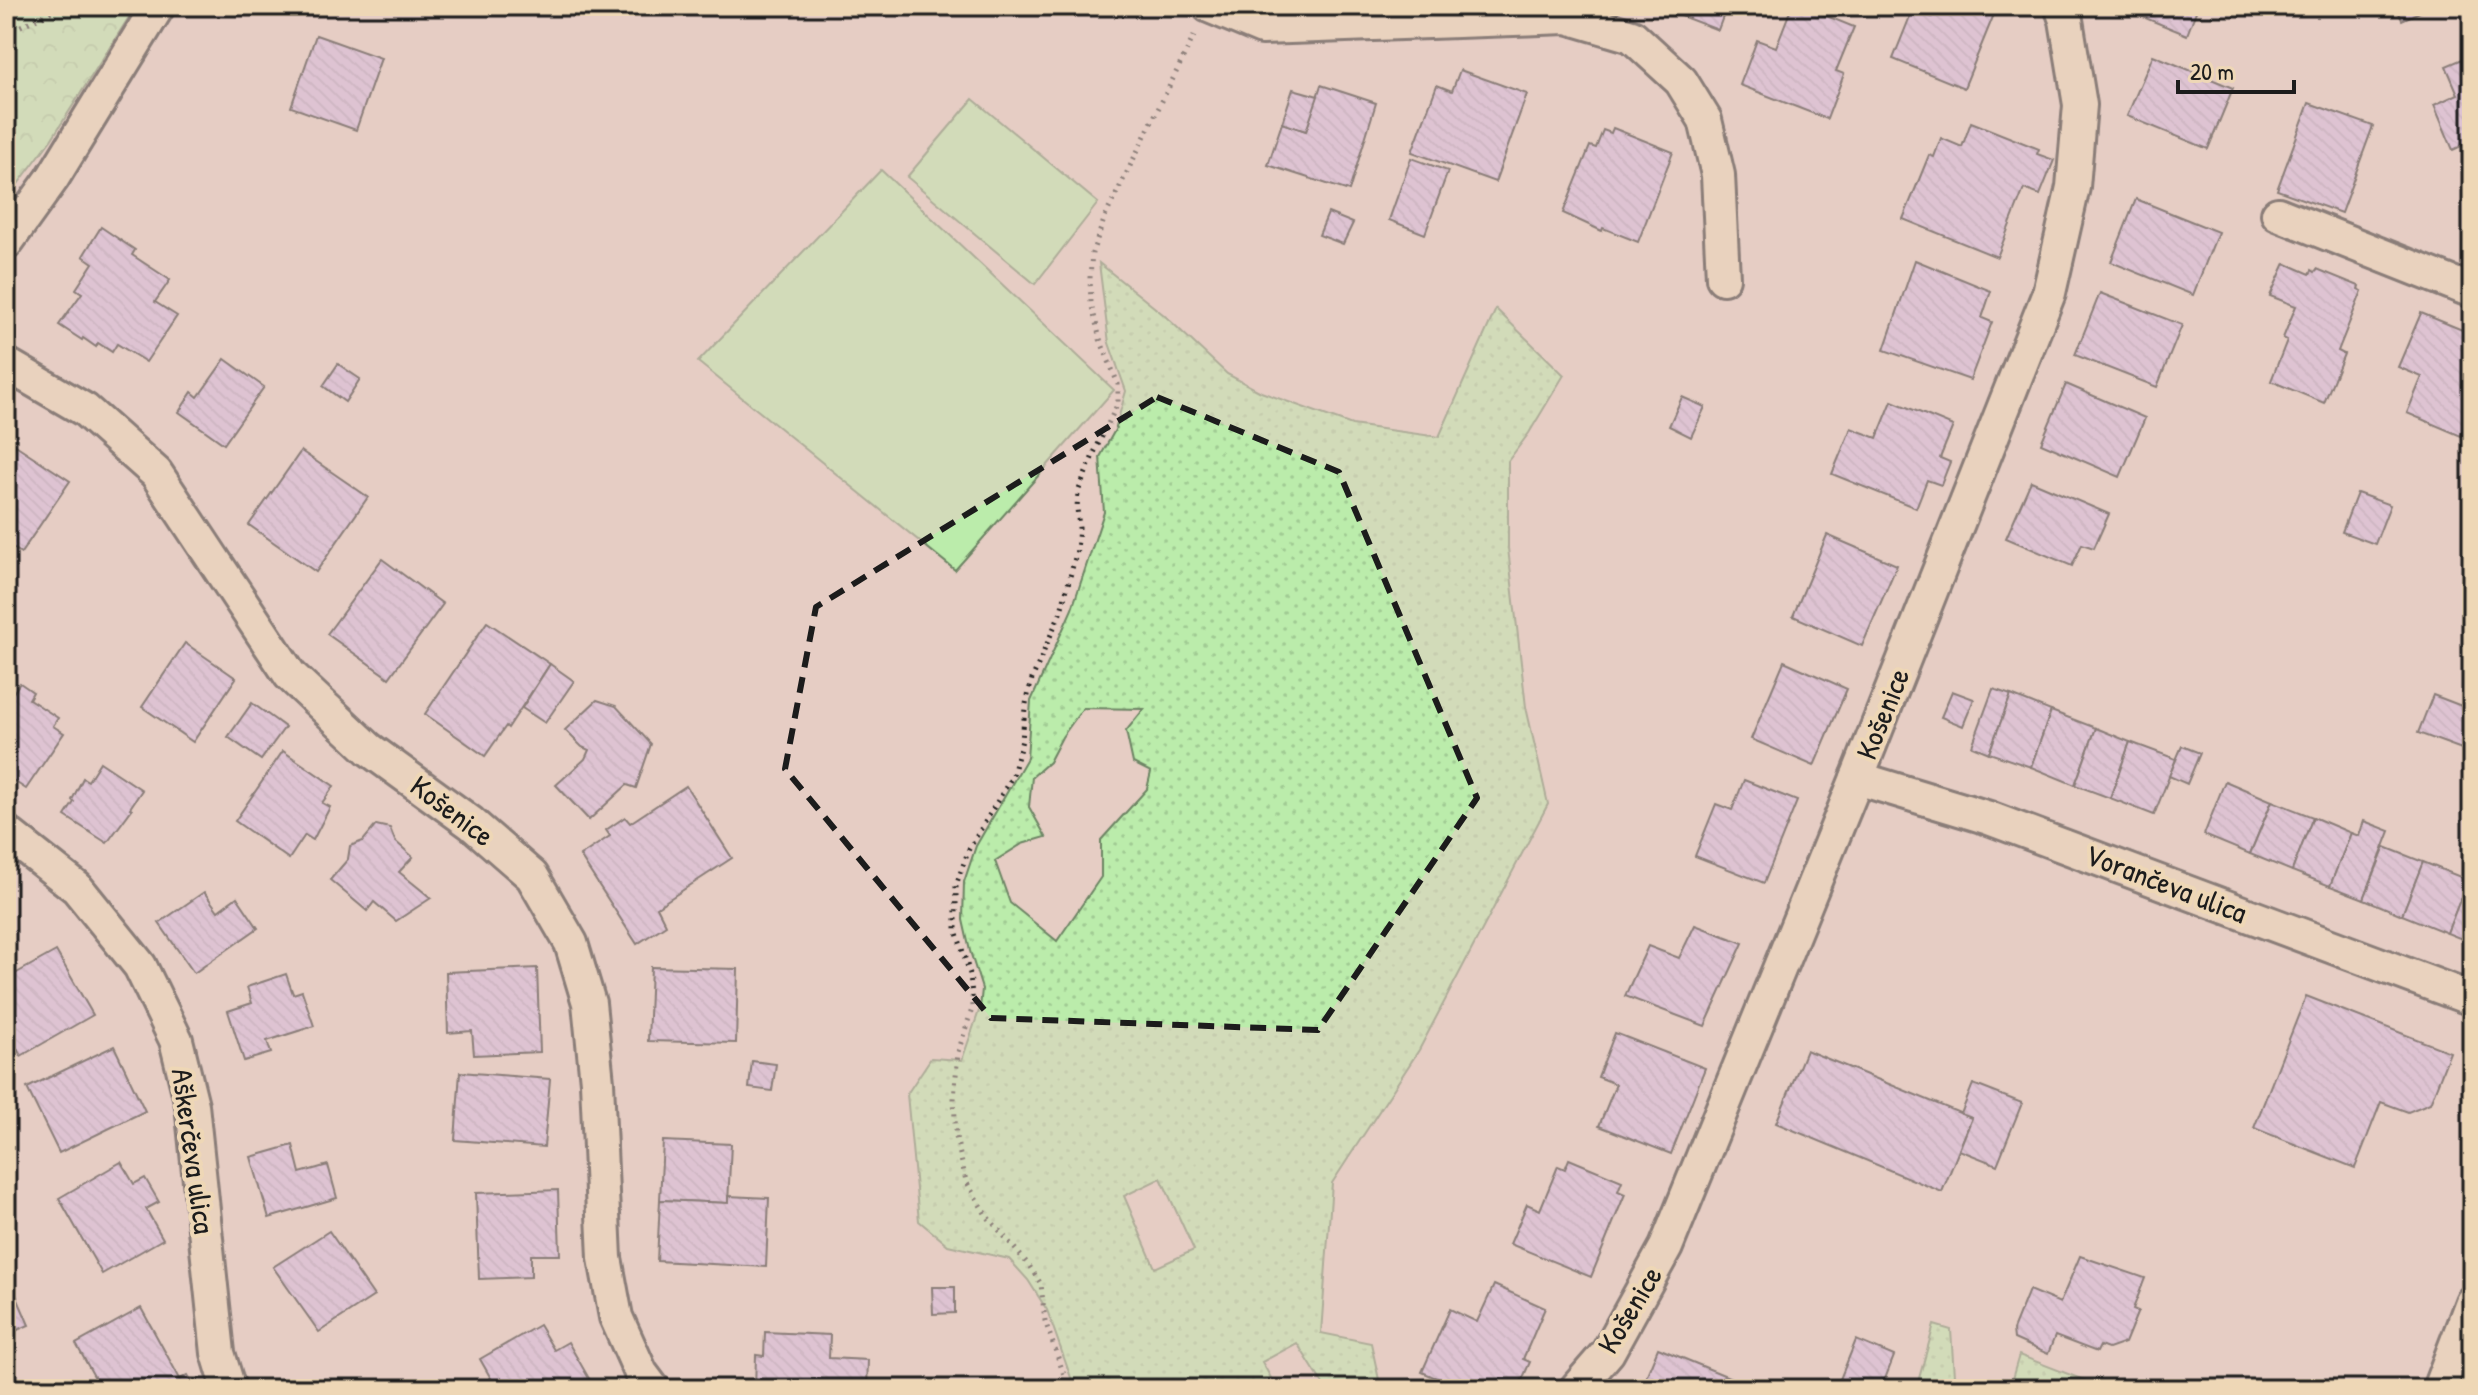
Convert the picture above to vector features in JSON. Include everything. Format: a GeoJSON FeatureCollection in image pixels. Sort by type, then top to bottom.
{"type":"FeatureCollection","features":[{"type":"Feature","properties":{"kind":"street"},"geometry":{"type":"LineString","coordinates":[[6,243],[52,179],[158,6]]}},
{"type":"Feature","properties":{"kind":"street"},"geometry":{"type":"LineString","coordinates":[[1209,6],[1262,28],[1567,17],[1632,36],[1681,81],[1705,120],[1718,175],[1723,278]]}},
{"type":"Feature","properties":{"kind":"street","name":"Košenice"},"geometry":{"type":"LineString","coordinates":[[1576,1389],[1608,1352],[1666,1247],[1857,778],[2049,293],[2073,187],[2080,105],[2061,6]]}},
{"type":"Feature","properties":{"kind":"street"},"geometry":{"type":"LineString","coordinates":[[2278,214],[2472,291]]}},
{"type":"Feature","properties":{"kind":"street","name":"Košenice"},"geometry":{"type":"LineString","coordinates":[[6,364],[85,410],[156,473],[290,675],[369,749],[471,823],[532,876],[571,943],[589,1003],[597,1082],[605,1258],[616,1317],[641,1373],[653,1389]]}},
{"type":"Feature","properties":{"kind":"street","name":"Vorančeva ulica"},"geometry":{"type":"LineString","coordinates":[[1857,778],[1989,818],[2472,999]]}},
{"type":"Feature","properties":{"kind":"street","name":"Aškerčeva ulica"},"geometry":{"type":"LineString","coordinates":[[6,832],[77,888],[140,966],[176,1040],[192,1105],[218,1353],[229,1389]]}},
{"type":"Feature","properties":{"kind":"street"},"geometry":{"type":"LineString","coordinates":[[2439,1389],[2472,1302]]}},
{"type":"Feature","properties":{"kind":"path"},"geometry":{"type":"LineString","coordinates":[[6,33],[58,6]]}},
{"type":"Feature","properties":{"kind":"path"},"geometry":{"type":"LineString","coordinates":[[1069,1389],[1045,1321],[1041,1284],[986,1215],[966,1181],[956,1137],[954,1099],[958,1052],[973,1006],[970,974],[956,930],[956,885],[969,849],[1013,775],[1032,679],[1061,611],[1077,550],[1078,492],[1118,403],[1118,384],[1100,339],[1091,303],[1092,253],[1105,217],[1209,6]]}},
{"type":"Feature","properties":{"kind":"highlighted area"},"geometry":{"type":"Polygon","coordinates":[[[1157,397],[1339,472],[1477,798],[1318,1030],[991,1018],[785,769],[816,607],[1157,397]]]}},
{"type":"Feature","properties":{"kind":"green space"},"geometry":{"type":"Polygon","coordinates":[[[6,6],[136,6],[51,140],[6,200],[6,6]]]}},
{"type":"Feature","properties":{"kind":"green space"},"geometry":{"type":"Polygon","coordinates":[[[973,99],[1098,203],[1035,284],[907,177],[973,99]]]}},
{"type":"Feature","properties":{"kind":"green space"},"geometry":{"type":"Polygon","coordinates":[[[881,170],[1114,390],[955,570],[698,362],[881,170]]]}},
{"type":"Feature","properties":{"kind":"green space"},"geometry":{"type":"Polygon","coordinates":[[[1099,263],[1164,315],[1227,374],[1261,392],[1352,425],[1439,437],[1496,309],[1564,375],[1508,461],[1508,548],[1526,707],[1548,804],[1419,1050],[1332,1183],[1321,1333],[1371,1343],[1381,1389],[1326,1389],[1297,1343],[1262,1362],[1271,1378],[1245,1389],[1075,1389],[1047,1310],[1028,1280],[1009,1259],[948,1245],[919,1221],[907,1094],[931,1058],[962,1060],[980,1008],[982,989],[963,920],[964,882],[976,846],[1027,758],[1031,701],[1072,609],[1104,512],[1100,457],[1115,430],[1126,391],[1109,343],[1099,263]],[[1083,708],[1049,762],[1032,777],[1029,807],[1046,837],[1022,844],[995,861],[1010,903],[1057,941],[1101,877],[1101,840],[1147,789],[1151,772],[1133,763],[1126,731],[1144,709],[1083,708]],[[1161,1178],[1124,1196],[1155,1268],[1194,1250],[1161,1178]]]}},
{"type":"Feature","properties":{"kind":"green space"},"geometry":{"type":"Polygon","coordinates":[[[1934,1325],[1951,1330],[1954,1376],[2012,1379],[2019,1355],[2107,1389],[1916,1389],[1934,1325]]]}},
{"type":"Feature","properties":{"kind":"building"},"geometry":{"type":"Polygon","coordinates":[[[1655,6],[1727,6],[1718,30],[1655,6]]]}},
{"type":"Feature","properties":{"kind":"building"},"geometry":{"type":"Polygon","coordinates":[[[1792,6],[1802,6],[1854,27],[1836,71],[1844,74],[1827,119],[1740,85],[1757,40],[1776,47],[1792,6]]]}},
{"type":"Feature","properties":{"kind":"building"},"geometry":{"type":"Polygon","coordinates":[[[1937,6],[1997,7],[1964,88],[1893,59],[1913,9],[1932,17],[1937,6]]]}},
{"type":"Feature","properties":{"kind":"building"},"geometry":{"type":"Polygon","coordinates":[[[2116,6],[2198,6],[2187,35],[2116,6]]]}},
{"type":"Feature","properties":{"kind":"building"},"geometry":{"type":"Polygon","coordinates":[[[2396,6],[2433,6],[2402,20],[2396,6]]]}},
{"type":"Feature","properties":{"kind":"building"},"geometry":{"type":"Polygon","coordinates":[[[316,35],[381,58],[356,130],[291,107],[316,35]]]}},
{"type":"Feature","properties":{"kind":"building"},"geometry":{"type":"Polygon","coordinates":[[[2153,55],[2233,88],[2208,149],[2127,116],[2153,55]]]}},
{"type":"Feature","properties":{"kind":"building"},"geometry":{"type":"Polygon","coordinates":[[[2472,55],[2472,141],[2453,150],[2434,105],[2458,94],[2446,66],[2472,55]]]}},
{"type":"Feature","properties":{"kind":"building"},"geometry":{"type":"Polygon","coordinates":[[[1460,70],[1527,94],[1495,182],[1412,152],[1437,85],[1452,91],[1460,70]]]}},
{"type":"Feature","properties":{"kind":"building"},"geometry":{"type":"Polygon","coordinates":[[[1321,85],[1376,103],[1349,191],[1268,165],[1282,123],[1306,131],[1321,85]]]}},
{"type":"Feature","properties":{"kind":"building"},"geometry":{"type":"Polygon","coordinates":[[[1293,89],[1318,96],[1306,131],[1282,123],[1293,89]]]}},
{"type":"Feature","properties":{"kind":"building"},"geometry":{"type":"Polygon","coordinates":[[[2309,103],[2373,126],[2341,213],[2277,190],[2309,103]]]}},
{"type":"Feature","properties":{"kind":"building"},"geometry":{"type":"Polygon","coordinates":[[[1971,122],[2039,149],[2037,154],[2054,160],[2040,195],[2024,189],[1997,257],[1903,219],[1929,155],[1934,157],[1941,138],[1962,147],[1971,122]]]}},
{"type":"Feature","properties":{"kind":"building"},"geometry":{"type":"Polygon","coordinates":[[[1613,128],[1673,152],[1638,242],[1603,228],[1602,231],[1563,213],[1590,146],[1596,148],[1603,130],[1611,133],[1613,128]]]}},
{"type":"Feature","properties":{"kind":"building"},"geometry":{"type":"Polygon","coordinates":[[[1411,158],[1448,171],[1425,234],[1389,220],[1411,158]]]}},
{"type":"Feature","properties":{"kind":"building"},"geometry":{"type":"Polygon","coordinates":[[[2136,199],[2218,232],[2193,295],[2111,262],[2136,199]]]}},
{"type":"Feature","properties":{"kind":"building"},"geometry":{"type":"Polygon","coordinates":[[[1328,213],[1353,223],[1343,244],[1319,235],[1328,213]]]}},
{"type":"Feature","properties":{"kind":"building"},"geometry":{"type":"Polygon","coordinates":[[[101,227],[135,250],[132,255],[170,280],[155,302],[177,316],[146,362],[117,344],[112,352],[98,343],[96,347],[59,325],[82,293],[76,289],[93,263],[83,256],[101,227]]]}},
{"type":"Feature","properties":{"kind":"building"},"geometry":{"type":"Polygon","coordinates":[[[1915,260],[1991,291],[1982,318],[1992,322],[1970,380],[1884,350],[1915,260]]]}},
{"type":"Feature","properties":{"kind":"building"},"geometry":{"type":"Polygon","coordinates":[[[2285,263],[2310,274],[2317,269],[2359,286],[2358,289],[2362,291],[2338,351],[2344,354],[2324,403],[2271,381],[2296,306],[2270,296],[2285,263]]]}},
{"type":"Feature","properties":{"kind":"building"},"geometry":{"type":"Polygon","coordinates":[[[2100,293],[2182,325],[2157,387],[2075,355],[2100,293]]]}},
{"type":"Feature","properties":{"kind":"building"},"geometry":{"type":"Polygon","coordinates":[[[2421,313],[2472,334],[2472,410],[2461,436],[2407,413],[2422,377],[2398,367],[2421,313]]]}},
{"type":"Feature","properties":{"kind":"building"},"geometry":{"type":"Polygon","coordinates":[[[225,359],[264,387],[224,444],[179,412],[192,392],[198,397],[225,359]]]}},
{"type":"Feature","properties":{"kind":"building"},"geometry":{"type":"Polygon","coordinates":[[[338,364],[360,379],[345,402],[323,386],[338,364]]]}},
{"type":"Feature","properties":{"kind":"building"},"geometry":{"type":"Polygon","coordinates":[[[2066,384],[2145,418],[2120,477],[2041,443],[2066,384]]]}},
{"type":"Feature","properties":{"kind":"building"},"geometry":{"type":"Polygon","coordinates":[[[1682,397],[1705,407],[1691,437],[1669,426],[1682,397]]]}},
{"type":"Feature","properties":{"kind":"building"},"geometry":{"type":"Polygon","coordinates":[[[1892,401],[1953,426],[1940,458],[1950,462],[1941,485],[1927,480],[1916,508],[1832,474],[1851,428],[1877,438],[1892,401]]]}},
{"type":"Feature","properties":{"kind":"building"},"geometry":{"type":"Polygon","coordinates":[[[14,444],[70,481],[21,553],[6,543],[6,456],[14,444]]]}},
{"type":"Feature","properties":{"kind":"building"},"geometry":{"type":"Polygon","coordinates":[[[301,451],[368,497],[316,572],[249,525],[301,451]]]}},
{"type":"Feature","properties":{"kind":"building"},"geometry":{"type":"Polygon","coordinates":[[[2031,481],[2109,514],[2094,548],[2082,544],[2072,566],[2006,538],[2031,481]]]}},
{"type":"Feature","properties":{"kind":"building"},"geometry":{"type":"Polygon","coordinates":[[[2357,493],[2390,505],[2375,544],[2342,532],[2357,493]]]}},
{"type":"Feature","properties":{"kind":"building"},"geometry":{"type":"Polygon","coordinates":[[[1827,535],[1897,565],[1862,646],[1793,616],[1827,535]]]}},
{"type":"Feature","properties":{"kind":"building"},"geometry":{"type":"Polygon","coordinates":[[[382,559],[443,604],[389,678],[327,634],[382,559]]]}},
{"type":"Feature","properties":{"kind":"building"},"geometry":{"type":"Polygon","coordinates":[[[487,622],[550,664],[508,728],[506,726],[485,756],[425,714],[487,622]]]}},
{"type":"Feature","properties":{"kind":"building"},"geometry":{"type":"Polygon","coordinates":[[[185,643],[236,678],[193,742],[142,707],[185,643]]]}},
{"type":"Feature","properties":{"kind":"building"},"geometry":{"type":"Polygon","coordinates":[[[1784,661],[1847,689],[1814,766],[1751,739],[1784,661]]]}},
{"type":"Feature","properties":{"kind":"building"},"geometry":{"type":"Polygon","coordinates":[[[550,664],[574,681],[545,723],[522,708],[550,664]]]}},
{"type":"Feature","properties":{"kind":"building"},"geometry":{"type":"Polygon","coordinates":[[[20,683],[33,692],[29,699],[58,718],[53,726],[64,733],[26,789],[6,776],[6,703],[20,683]]]}},
{"type":"Feature","properties":{"kind":"building"},"geometry":{"type":"Polygon","coordinates":[[[1993,689],[2011,695],[1989,753],[1972,746],[1993,689]]]}},
{"type":"Feature","properties":{"kind":"building"},"geometry":{"type":"Polygon","coordinates":[[[1952,691],[1974,699],[1963,726],[1941,717],[1952,691]]]}},
{"type":"Feature","properties":{"kind":"building"},"geometry":{"type":"Polygon","coordinates":[[[2011,695],[2051,711],[2031,767],[1989,753],[2011,695]]]}},
{"type":"Feature","properties":{"kind":"building"},"geometry":{"type":"Polygon","coordinates":[[[2433,695],[2472,710],[2470,752],[2418,733],[2433,695]]]}},
{"type":"Feature","properties":{"kind":"building"},"geometry":{"type":"Polygon","coordinates":[[[597,700],[616,706],[651,744],[636,788],[627,785],[589,820],[556,785],[585,759],[589,750],[565,730],[597,700]]]}},
{"type":"Feature","properties":{"kind":"building"},"geometry":{"type":"Polygon","coordinates":[[[252,703],[285,727],[261,760],[228,737],[252,703]]]}},
{"type":"Feature","properties":{"kind":"building"},"geometry":{"type":"Polygon","coordinates":[[[2051,711],[2096,728],[2075,785],[2031,767],[2051,711]]]}},
{"type":"Feature","properties":{"kind":"building"},"geometry":{"type":"Polygon","coordinates":[[[2096,728],[2130,742],[2110,798],[2075,785],[2096,728]]]}},
{"type":"Feature","properties":{"kind":"building"},"geometry":{"type":"Polygon","coordinates":[[[2130,742],[2176,759],[2154,815],[2110,798],[2130,742]]]}},
{"type":"Feature","properties":{"kind":"building"},"geometry":{"type":"Polygon","coordinates":[[[2182,746],[2200,753],[2187,784],[2169,776],[2182,746]]]}},
{"type":"Feature","properties":{"kind":"building"},"geometry":{"type":"Polygon","coordinates":[[[283,751],[334,786],[322,803],[330,807],[313,840],[305,835],[289,859],[235,821],[283,751]]]}},
{"type":"Feature","properties":{"kind":"building"},"geometry":{"type":"Polygon","coordinates":[[[100,762],[142,790],[107,843],[65,816],[83,778],[88,781],[100,762]]]}},
{"type":"Feature","properties":{"kind":"building"},"geometry":{"type":"Polygon","coordinates":[[[1744,780],[1797,801],[1764,883],[1695,856],[1716,804],[1732,810],[1744,780]]]}},
{"type":"Feature","properties":{"kind":"building"},"geometry":{"type":"Polygon","coordinates":[[[2225,781],[2272,801],[2250,854],[2204,835],[2225,781]]]}},
{"type":"Feature","properties":{"kind":"building"},"geometry":{"type":"Polygon","coordinates":[[[686,786],[732,858],[657,907],[666,925],[637,944],[580,856],[610,836],[606,830],[625,817],[630,823],[686,786]]]}},
{"type":"Feature","properties":{"kind":"building"},"geometry":{"type":"Polygon","coordinates":[[[2272,801],[2313,817],[2292,871],[2250,854],[2272,801]]]}},
{"type":"Feature","properties":{"kind":"building"},"geometry":{"type":"Polygon","coordinates":[[[2313,817],[2351,833],[2330,886],[2292,871],[2313,817]]]}},
{"type":"Feature","properties":{"kind":"building"},"geometry":{"type":"Polygon","coordinates":[[[2364,821],[2390,831],[2364,899],[2330,886],[2351,833],[2359,836],[2364,821]]]}},
{"type":"Feature","properties":{"kind":"building"},"geometry":{"type":"Polygon","coordinates":[[[376,825],[390,828],[395,841],[413,857],[399,872],[431,898],[396,921],[374,902],[367,911],[330,880],[348,859],[350,846],[363,841],[376,825]]]}},
{"type":"Feature","properties":{"kind":"building"},"geometry":{"type":"Polygon","coordinates":[[[2385,847],[2423,862],[2402,915],[2364,899],[2385,847]]]}},
{"type":"Feature","properties":{"kind":"building"},"geometry":{"type":"Polygon","coordinates":[[[2423,862],[2468,880],[2447,933],[2402,915],[2423,862]]]}},
{"type":"Feature","properties":{"kind":"building"},"geometry":{"type":"Polygon","coordinates":[[[2468,880],[2472,882],[2472,943],[2447,933],[2468,880]]]}},
{"type":"Feature","properties":{"kind":"building"},"geometry":{"type":"Polygon","coordinates":[[[204,892],[218,911],[237,897],[258,928],[194,973],[159,923],[204,892]]]}},
{"type":"Feature","properties":{"kind":"building"},"geometry":{"type":"Polygon","coordinates":[[[1695,925],[1743,943],[1705,1026],[1625,996],[1648,946],[1679,958],[1695,925]]]}},
{"type":"Feature","properties":{"kind":"building"},"geometry":{"type":"Polygon","coordinates":[[[56,951],[93,1015],[21,1056],[6,1029],[6,979],[56,951]]]}},
{"type":"Feature","properties":{"kind":"building"},"geometry":{"type":"Polygon","coordinates":[[[651,967],[738,969],[736,1043],[648,1041],[651,967]]]}},
{"type":"Feature","properties":{"kind":"building"},"geometry":{"type":"Polygon","coordinates":[[[537,968],[540,1052],[474,1055],[472,1031],[448,1033],[446,972],[537,968]]]}},
{"type":"Feature","properties":{"kind":"building"},"geometry":{"type":"Polygon","coordinates":[[[286,974],[293,994],[302,991],[314,1026],[267,1041],[271,1053],[244,1061],[228,1011],[252,1003],[247,987],[286,974]]]}},
{"type":"Feature","properties":{"kind":"building"},"geometry":{"type":"Polygon","coordinates":[[[2306,996],[2450,1052],[2430,1103],[2408,1112],[2381,1102],[2355,1168],[2254,1128],[2306,996]]]}},
{"type":"Feature","properties":{"kind":"building"},"geometry":{"type":"Polygon","coordinates":[[[1615,1033],[1705,1068],[1671,1154],[1599,1126],[1616,1084],[1598,1077],[1615,1033]]]}},
{"type":"Feature","properties":{"kind":"building"},"geometry":{"type":"Polygon","coordinates":[[[114,1046],[145,1111],[59,1153],[27,1088],[114,1046]]]}},
{"type":"Feature","properties":{"kind":"building"},"geometry":{"type":"Polygon","coordinates":[[[1806,1050],[1972,1118],[1942,1192],[1776,1123],[1806,1050]]]}},
{"type":"Feature","properties":{"kind":"building"},"geometry":{"type":"Polygon","coordinates":[[[752,1061],[776,1064],[772,1091],[749,1088],[752,1061]]]}},
{"type":"Feature","properties":{"kind":"building"},"geometry":{"type":"Polygon","coordinates":[[[460,1072],[550,1079],[544,1147],[455,1140],[460,1072]]]}},
{"type":"Feature","properties":{"kind":"building"},"geometry":{"type":"Polygon","coordinates":[[[1973,1084],[2022,1103],[1997,1165],[1959,1150],[1972,1118],[1961,1114],[1973,1084]]]}},
{"type":"Feature","properties":{"kind":"building"},"geometry":{"type":"Polygon","coordinates":[[[663,1141],[731,1144],[728,1203],[660,1200],[663,1141]]]}},
{"type":"Feature","properties":{"kind":"building"},"geometry":{"type":"Polygon","coordinates":[[[293,1145],[300,1173],[328,1165],[337,1198],[269,1218],[251,1157],[293,1145]]]}},
{"type":"Feature","properties":{"kind":"building"},"geometry":{"type":"Polygon","coordinates":[[[1569,1159],[1622,1181],[1618,1191],[1625,1194],[1591,1277],[1510,1244],[1527,1204],[1540,1210],[1558,1166],[1565,1169],[1569,1159]]]}},
{"type":"Feature","properties":{"kind":"building"},"geometry":{"type":"Polygon","coordinates":[[[121,1162],[134,1184],[145,1178],[159,1202],[146,1209],[163,1239],[102,1274],[59,1198],[121,1162]]]}},
{"type":"Feature","properties":{"kind":"building"},"geometry":{"type":"Polygon","coordinates":[[[558,1190],[560,1255],[531,1255],[531,1277],[479,1279],[476,1193],[558,1190]]]}},
{"type":"Feature","properties":{"kind":"building"},"geometry":{"type":"Polygon","coordinates":[[[728,1196],[769,1198],[766,1267],[657,1261],[660,1200],[728,1203],[728,1196]]]}},
{"type":"Feature","properties":{"kind":"building"},"geometry":{"type":"Polygon","coordinates":[[[329,1231],[374,1296],[319,1332],[273,1267],[329,1231]]]}},
{"type":"Feature","properties":{"kind":"building"},"geometry":{"type":"Polygon","coordinates":[[[2080,1256],[2145,1278],[2133,1309],[2138,1311],[2125,1343],[2108,1349],[2100,1346],[2097,1352],[2055,1336],[2048,1354],[2014,1339],[2013,1330],[2029,1290],[2060,1303],[2080,1256]]]}},
{"type":"Feature","properties":{"kind":"building"},"geometry":{"type":"Polygon","coordinates":[[[6,1272],[29,1325],[6,1335],[6,1272]]]}},
{"type":"Feature","properties":{"kind":"building"},"geometry":{"type":"Polygon","coordinates":[[[1494,1285],[1545,1308],[1523,1359],[1530,1362],[1518,1389],[1462,1389],[1422,1372],[1450,1309],[1477,1322],[1494,1285]]]}},
{"type":"Feature","properties":{"kind":"building"},"geometry":{"type":"Polygon","coordinates":[[[932,1287],[955,1287],[955,1313],[933,1314],[932,1287]]]}},
{"type":"Feature","properties":{"kind":"building"},"geometry":{"type":"Polygon","coordinates":[[[141,1308],[180,1379],[188,1375],[196,1389],[101,1389],[76,1344],[141,1308]]]}},
{"type":"Feature","properties":{"kind":"building"},"geometry":{"type":"Polygon","coordinates":[[[539,1325],[554,1350],[568,1342],[595,1389],[497,1389],[480,1359],[539,1325]]]}},
{"type":"Feature","properties":{"kind":"building"},"geometry":{"type":"Polygon","coordinates":[[[765,1332],[830,1335],[829,1358],[868,1360],[867,1389],[755,1389],[756,1355],[764,1356],[765,1332]]]}},
{"type":"Feature","properties":{"kind":"building"},"geometry":{"type":"Polygon","coordinates":[[[1856,1340],[1894,1356],[1881,1389],[1836,1389],[1856,1340]]]}},
{"type":"Feature","properties":{"kind":"building"},"geometry":{"type":"Polygon","coordinates":[[[1658,1348],[1758,1389],[1641,1389],[1658,1348]]]}}]}
